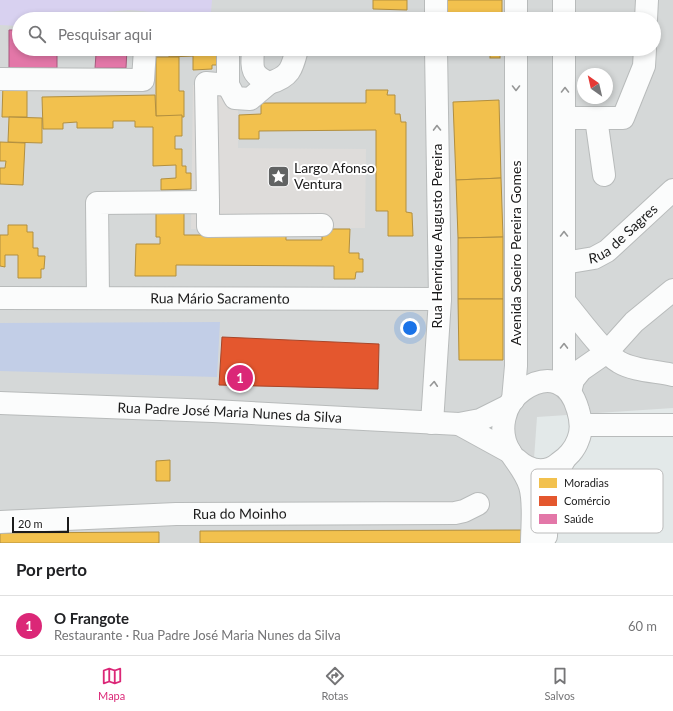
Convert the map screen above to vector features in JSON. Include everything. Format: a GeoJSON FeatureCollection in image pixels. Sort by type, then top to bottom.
{"type":"FeatureCollection","features":[{"type":"Feature","properties":{"kind":"street"},"geometry":{"type":"LineString","coordinates":[[436,0],[436,12]]}},
{"type":"Feature","properties":{"kind":"street"},"geometry":{"type":"LineString","coordinates":[[516,0],[516,12]]}},
{"type":"Feature","properties":{"kind":"street"},"geometry":{"type":"LineString","coordinates":[[564,0],[564,12]]}},
{"type":"Feature","properties":{"kind":"street"},"geometry":{"type":"LineString","coordinates":[[646,12],[647,0]]}},
{"type":"Feature","properties":{"kind":"street"},"geometry":{"type":"LineString","coordinates":[[0,79],[144,80],[145,56]]}},
{"type":"Feature","properties":{"kind":"street"},"geometry":{"type":"LineString","coordinates":[[228,56],[228,85],[235,98],[250,99],[269,83],[281,79],[288,74],[294,56]]}},
{"type":"Feature","properties":{"kind":"street"},"geometry":{"type":"LineString","coordinates":[[253,56],[252,68],[258,78],[269,83]]}},
{"type":"Feature","properties":{"kind":"street","name":"Rua Henrique Augusto Pereira"},"geometry":{"type":"LineString","coordinates":[[432,423],[440,299],[436,56]]}},
{"type":"Feature","properties":{"kind":"street","name":"Avenida Soeiro Pereira Gomes"},"geometry":{"type":"LineString","coordinates":[[516,56],[516,366],[510,403],[504,419],[504,430],[505,442],[530,487],[531,493]]}},
{"type":"Feature","properties":{"kind":"street"},"geometry":{"type":"LineString","coordinates":[[564,56],[564,301],[567,389]]}},
{"type":"Feature","properties":{"kind":"street"},"geometry":{"type":"LineString","coordinates":[[564,118],[623,118],[644,66],[645,56]]}},
{"type":"Feature","properties":{"kind":"street"},"geometry":{"type":"LineString","coordinates":[[228,85],[206,83],[200,202],[208,226],[322,225]]}},
{"type":"Feature","properties":{"kind":"street"},"geometry":{"type":"LineString","coordinates":[[596,118],[604,175]]}},
{"type":"Feature","properties":{"kind":"street","name":"Rua de Sagres"},"geometry":{"type":"LineString","coordinates":[[564,263],[594,258],[607,251],[673,190]]}},
{"type":"Feature","properties":{"kind":"street"},"geometry":{"type":"LineString","coordinates":[[98,297],[97,203],[200,202]]}},
{"type":"Feature","properties":{"kind":"street"},"geometry":{"type":"LineString","coordinates":[[567,389],[581,370],[607,352],[634,322],[673,290]]}},
{"type":"Feature","properties":{"kind":"street","name":"Rua Mário Sacramento"},"geometry":{"type":"LineString","coordinates":[[0,298],[98,297],[440,299]]}},
{"type":"Feature","properties":{"kind":"street"},"geometry":{"type":"LineString","coordinates":[[564,301],[607,352],[618,362],[631,367],[673,375]]}},
{"type":"Feature","properties":{"kind":"street"},"geometry":{"type":"LineString","coordinates":[[587,328],[605,331],[619,329],[634,322]]}},
{"type":"Feature","properties":{"kind":"street"},"geometry":{"type":"LineString","coordinates":[[510,403],[522,391],[533,384],[548,381],[556,382],[567,389],[576,404],[581,425],[578,440],[559,469]]}},
{"type":"Feature","properties":{"kind":"street","name":"Rua Padre José Maria Nunes da Silva"},"geometry":{"type":"LineString","coordinates":[[0,403],[214,411],[459,424],[480,420],[510,403]]}},
{"type":"Feature","properties":{"kind":"street","name":"Rua Padre José Maria Nunes da Silva"},"geometry":{"type":"LineString","coordinates":[[459,424],[513,456]]}},
{"type":"Feature","properties":{"kind":"street"},"geometry":{"type":"LineString","coordinates":[[581,425],[673,425]]}},
{"type":"Feature","properties":{"kind":"street"},"geometry":{"type":"LineString","coordinates":[[513,456],[525,467],[536,469]]}},
{"type":"Feature","properties":{"kind":"street"},"geometry":{"type":"LineString","coordinates":[[549,469],[564,460]]}},
{"type":"Feature","properties":{"kind":"street","name":"Rua do Moinho"},"geometry":{"type":"LineString","coordinates":[[0,522],[176,514],[455,513],[464,511],[478,504]]}},
{"type":"Feature","properties":{"kind":"street"},"geometry":{"type":"LineString","coordinates":[[546,533],[546,543]]}},
{"type":"Feature","properties":{"kind":"shaded area"},"geometry":{"type":"Polygon","coordinates":[[[0,0],[673,0],[673,408],[537,417],[533,469],[531,469],[531,501],[528,543],[0,543],[0,0]]]}},
{"type":"Feature","properties":{"kind":"shaded area"},"geometry":{"type":"Polygon","coordinates":[[[0,0],[212,0],[211,12],[151,12],[130,10],[105,12],[12,12],[12,26],[0,25],[0,0]]]}},
{"type":"Feature","properties":{"kind":"shaded area","name":"Largo Afonso Ventura"},"geometry":{"type":"Polygon","coordinates":[[[193,85],[238,86],[238,148],[366,149],[365,228],[320,228],[319,237],[291,236],[291,230],[191,229],[193,85]]]}},
{"type":"Feature","properties":{"kind":"shaded area"},"geometry":{"type":"Polygon","coordinates":[[[220,322],[217,377],[0,371],[0,323],[220,322]]]}},
{"type":"Feature","properties":{"kind":"building: Moradias"},"geometry":{"type":"Polygon","coordinates":[[[373,0],[407,0],[407,10],[373,9],[373,0]]]}},
{"type":"Feature","properties":{"kind":"building: Moradias"},"geometry":{"type":"Polygon","coordinates":[[[445,0],[502,0],[502,12],[445,12],[445,0]]]}},
{"type":"Feature","properties":{"kind":"building: Moradias"},"geometry":{"type":"Polygon","coordinates":[[[169,56],[193,56],[169,57],[169,56]]]}},
{"type":"Feature","properties":{"kind":"building: Moradias"},"geometry":{"type":"Polygon","coordinates":[[[193,56],[220,56],[220,65],[212,65],[212,69],[193,70],[193,56]]]}},
{"type":"Feature","properties":{"kind":"building: Moradias"},"geometry":{"type":"Polygon","coordinates":[[[490,56],[500,56],[500,58],[490,58],[490,56]]]}},
{"type":"Feature","properties":{"kind":"building: Moradias"},"geometry":{"type":"Polygon","coordinates":[[[156,57],[179,57],[179,91],[184,91],[184,117],[156,116],[156,57]]]}},
{"type":"Feature","properties":{"kind":"building: Moradias"},"geometry":{"type":"Polygon","coordinates":[[[3,83],[27,83],[27,117],[2,117],[3,83]]]}},
{"type":"Feature","properties":{"kind":"building: Moradias"},"geometry":{"type":"Polygon","coordinates":[[[366,90],[388,90],[387,95],[395,95],[395,114],[400,114],[401,122],[406,122],[406,212],[412,213],[413,236],[388,236],[388,211],[376,211],[376,130],[259,131],[259,139],[239,139],[239,115],[261,114],[261,103],[366,103],[366,90]]]}},
{"type":"Feature","properties":{"kind":"building: Moradias"},"geometry":{"type":"Polygon","coordinates":[[[155,95],[156,116],[182,115],[182,136],[175,136],[175,149],[182,149],[182,166],[186,166],[186,173],[191,173],[191,189],[161,190],[161,179],[176,178],[176,165],[153,166],[153,127],[135,127],[135,121],[113,121],[113,128],[77,128],[77,122],[63,123],[63,129],[43,129],[42,97],[155,95]]]}},
{"type":"Feature","properties":{"kind":"building: Moradias"},"geometry":{"type":"Polygon","coordinates":[[[499,100],[501,178],[456,180],[453,102],[499,100]]]}},
{"type":"Feature","properties":{"kind":"building: Moradias"},"geometry":{"type":"Polygon","coordinates":[[[9,117],[42,118],[42,143],[8,142],[9,117]]]}},
{"type":"Feature","properties":{"kind":"building: Moradias"},"geometry":{"type":"Polygon","coordinates":[[[0,142],[25,143],[23,185],[0,184],[0,168],[5,168],[6,161],[0,161],[0,142]]]}},
{"type":"Feature","properties":{"kind":"building: Moradias"},"geometry":{"type":"Polygon","coordinates":[[[501,178],[503,237],[458,238],[456,180],[501,178]]]}},
{"type":"Feature","properties":{"kind":"building: Moradias"},"geometry":{"type":"Polygon","coordinates":[[[156,210],[184,210],[184,235],[286,235],[286,240],[322,240],[322,229],[350,229],[349,253],[359,253],[359,259],[363,259],[363,272],[356,272],[355,279],[334,279],[334,266],[176,265],[176,276],[135,276],[136,244],[160,244],[160,237],[156,237],[156,210]]]}},
{"type":"Feature","properties":{"kind":"building: Moradias"},"geometry":{"type":"Polygon","coordinates":[[[8,225],[27,225],[27,232],[33,232],[33,248],[38,248],[38,256],[45,256],[44,269],[41,269],[41,278],[18,278],[18,255],[5,255],[5,267],[0,266],[0,235],[8,235],[8,225]]]}},
{"type":"Feature","properties":{"kind":"building: Moradias"},"geometry":{"type":"Polygon","coordinates":[[[503,237],[503,299],[458,299],[458,238],[503,237]]]}},
{"type":"Feature","properties":{"kind":"building: Moradias"},"geometry":{"type":"Polygon","coordinates":[[[458,299],[503,299],[503,360],[459,360],[458,299]]]}},
{"type":"Feature","properties":{"kind":"building: Moradias"},"geometry":{"type":"Polygon","coordinates":[[[170,460],[170,481],[156,481],[156,461],[170,460]]]}},
{"type":"Feature","properties":{"kind":"building: Moradias"},"geometry":{"type":"Polygon","coordinates":[[[526,530],[526,543],[200,543],[200,531],[526,530]]]}},
{"type":"Feature","properties":{"kind":"building: Moradias"},"geometry":{"type":"Polygon","coordinates":[[[159,532],[159,543],[0,543],[0,533],[159,532]]]}},
{"type":"Feature","properties":{"kind":"building: Comércio"},"geometry":{"type":"Polygon","coordinates":[[[222,337],[379,344],[378,389],[219,385],[222,337]]]}},
{"type":"Feature","properties":{"kind":"building: Saúde"},"geometry":{"type":"Polygon","coordinates":[[[9,30],[12,30],[12,56],[57,56],[57,68],[9,68],[9,30]]]}},
{"type":"Feature","properties":{"kind":"building: Saúde"},"geometry":{"type":"Polygon","coordinates":[[[96,56],[127,56],[126,68],[95,68],[96,56]]]}},
{"type":"Feature","properties":{"kind":"place","name":"Largo Afonso Ventura"},"geometry":{"type":"Point","coordinates":[279,176]}},
{"type":"Feature","properties":{"kind":"place","name":"O Frangote"},"geometry":{"type":"Point","coordinates":[240,378]}}]}
